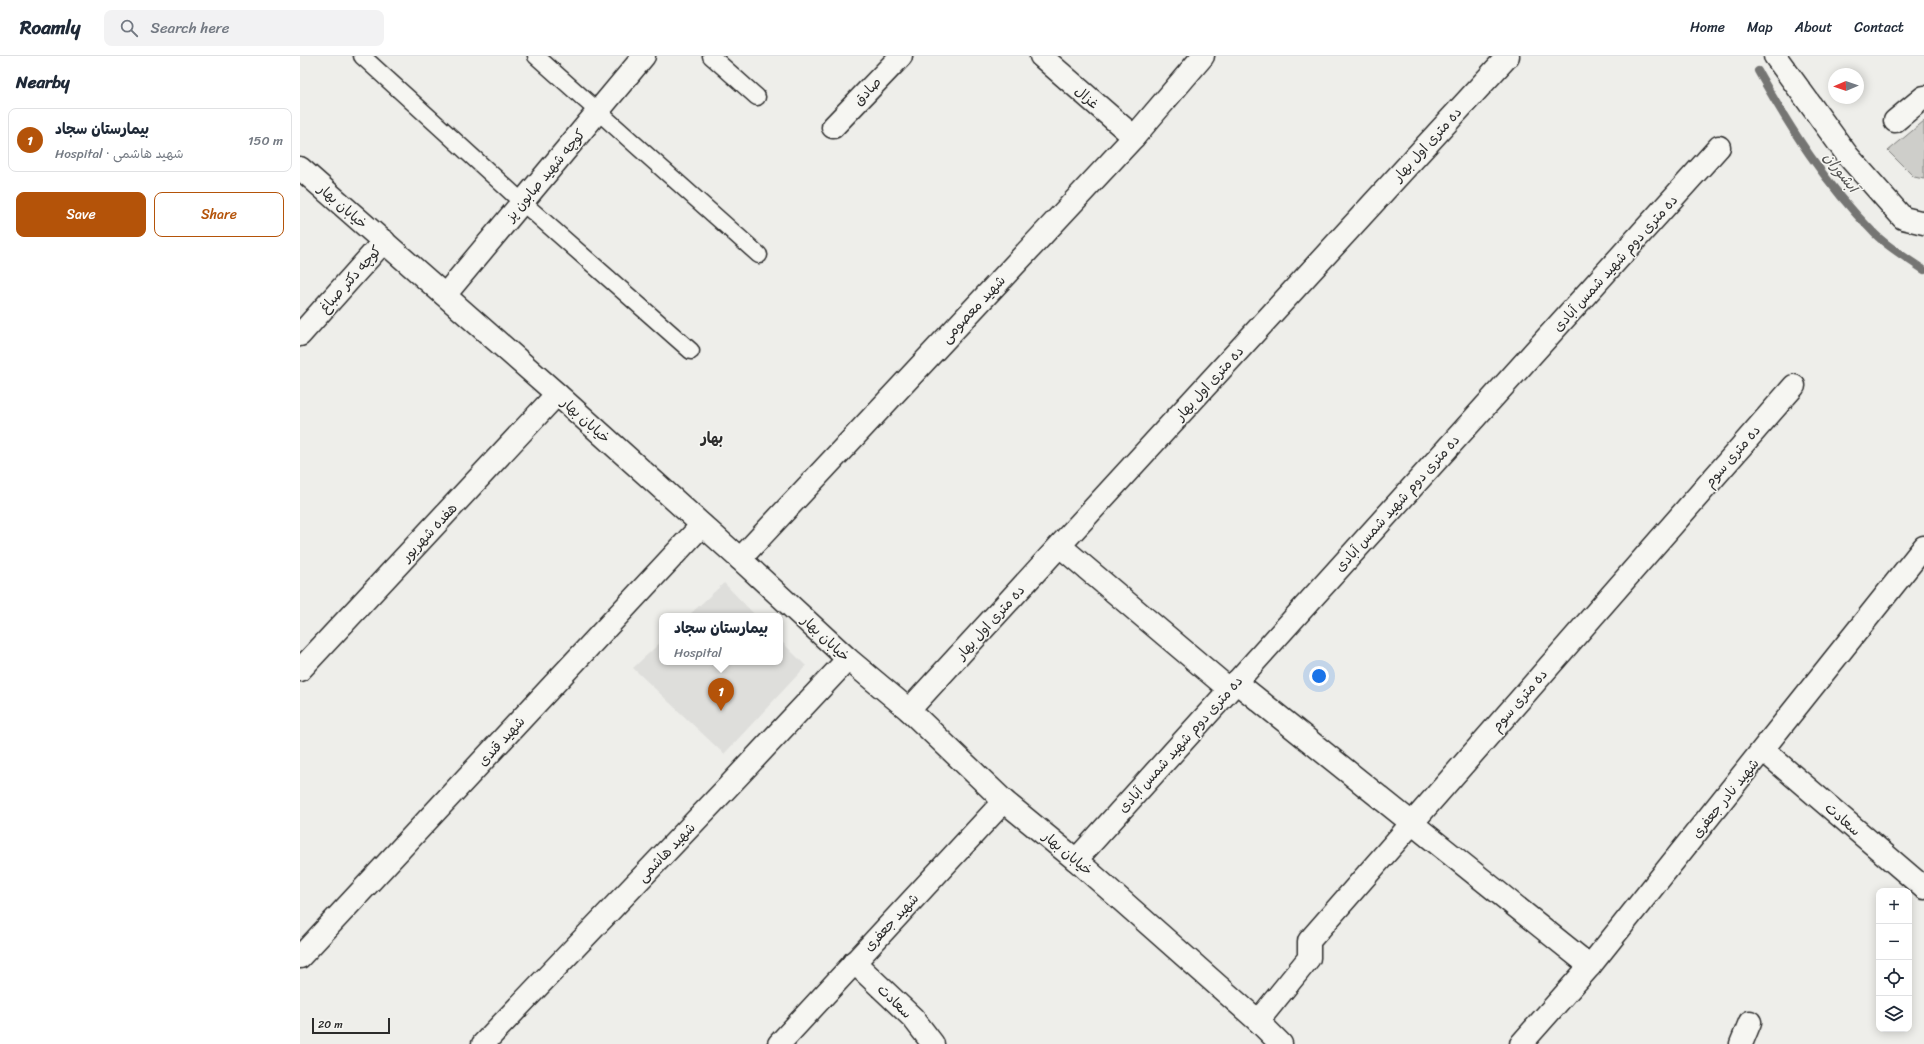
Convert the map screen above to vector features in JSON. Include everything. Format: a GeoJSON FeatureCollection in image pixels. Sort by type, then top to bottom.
{"type":"FeatureCollection","features":[{"type":"Feature","properties":{"kind":"street","name":"کوچه شهید صابون پز"},"geometry":{"type":"LineString","coordinates":[[445,295],[644,56]]}},
{"type":"Feature","properties":{"kind":"street","name":"صادق"},"geometry":{"type":"LineString","coordinates":[[833,127],[900,56]]}},
{"type":"Feature","properties":{"kind":"street","name":"غزال"},"geometry":{"type":"LineString","coordinates":[[1041,56],[1134,138]]}},
{"type":"Feature","properties":{"kind":"street","name":"شهید معصومی"},"geometry":{"type":"LineString","coordinates":[[740,559],[1134,138],[1203,56]]}},
{"type":"Feature","properties":{"kind":"street","name":"ده متری اول بهار"},"geometry":{"type":"LineString","coordinates":[[909,710],[1508,56]]}},
{"type":"Feature","properties":{"kind":"street"},"geometry":{"type":"LineString","coordinates":[[1775,56],[1848,156],[1883,196],[1903,218],[1924,223]]}},
{"type":"Feature","properties":{"kind":"street"},"geometry":{"type":"LineString","coordinates":[[1895,120],[1924,97]]}},
{"type":"Feature","properties":{"kind":"street","name":"ده متری دوم شهید شمس آبادی"},"geometry":{"type":"LineString","coordinates":[[1076,860],[1719,147]]}},
{"type":"Feature","properties":{"kind":"street","name":"خیابان بهار"},"geometry":{"type":"LineString","coordinates":[[300,168],[557,394],[702,524],[848,659],[909,710],[1004,801],[1076,860],[1258,1021],[1281,1044]]}},
{"type":"Feature","properties":{"kind":"street","name":"کوچه دکتر صباغ"},"geometry":{"type":"LineString","coordinates":[[300,335],[384,241]]}},
{"type":"Feature","properties":{"kind":"street","name":"ده متری سوم"},"geometry":{"type":"LineString","coordinates":[[1258,1021],[1309,958],[1309,942],[1794,386]]}},
{"type":"Feature","properties":{"kind":"street","name":"هفده شهریور"},"geometry":{"type":"LineString","coordinates":[[300,670],[557,394]]}},
{"type":"Feature","properties":{"kind":"street","name":"شهید قندی"},"geometry":{"type":"LineString","coordinates":[[300,957],[702,524]]}},
{"type":"Feature","properties":{"kind":"street"},"geometry":{"type":"LineString","coordinates":[[1060,546],[1233,686],[1413,822],[1590,966]]}},
{"type":"Feature","properties":{"kind":"street","name":"شهید نادر جعفری"},"geometry":{"type":"LineString","coordinates":[[1520,1044],[1590,966],[1924,547]]}},
{"type":"Feature","properties":{"kind":"street","name":"شهید هاشمی"},"geometry":{"type":"LineString","coordinates":[[483,1044],[848,659]]}},
{"type":"Feature","properties":{"kind":"street","name":"سعادت"},"geometry":{"type":"LineString","coordinates":[[1763,750],[1924,888]]}},
{"type":"Feature","properties":{"kind":"street","name":"شهید جعفری"},"geometry":{"type":"LineString","coordinates":[[779,1044],[1004,801]]}},
{"type":"Feature","properties":{"kind":"street","name":"سعادت"},"geometry":{"type":"LineString","coordinates":[[854,962],[913,1018],[933,1044]]}},
{"type":"Feature","properties":{"kind":"street"},"geometry":{"type":"LineString","coordinates":[[1741,1044],[1750,1022]]}},
{"type":"Feature","properties":{"kind":"lane"},"geometry":{"type":"LineString","coordinates":[[362,56],[522,202],[691,351]]}},
{"type":"Feature","properties":{"kind":"lane"},"geometry":{"type":"LineString","coordinates":[[536,56],[597,112],[759,254]]}},
{"type":"Feature","properties":{"kind":"lane"},"geometry":{"type":"LineString","coordinates":[[711,56],[757,97]]}},
{"type":"Feature","properties":{"kind":"shaded area"},"geometry":{"type":"Polygon","coordinates":[[[1924,121],[1924,179],[1914,177],[1888,151],[1924,121]]]}},
{"type":"Feature","properties":{"kind":"shaded area"},"geometry":{"type":"Polygon","coordinates":[[[724,583],[753,613],[691,613],[724,583]]]}},
{"type":"Feature","properties":{"kind":"shaded area"},"geometry":{"type":"Polygon","coordinates":[[[783,643],[806,666],[724,754],[633,668],[659,644],[659,665],[783,665],[783,643]]]}},
{"type":"Feature","properties":{"kind":"waterway","name":"آبشوران"},"geometry":{"type":"LineString","coordinates":[[1758,71],[1796,135],[1840,195],[1856,214],[1879,237],[1924,270]]}},
{"type":"Feature","properties":{"kind":"place","name":"بیمارستان سجاد"},"geometry":{"type":"Point","coordinates":[721,711]}},
{"type":"Feature","properties":{"kind":"district","name":"بهار"},"geometry":{"type":"Point","coordinates":[712,438]}}]}
